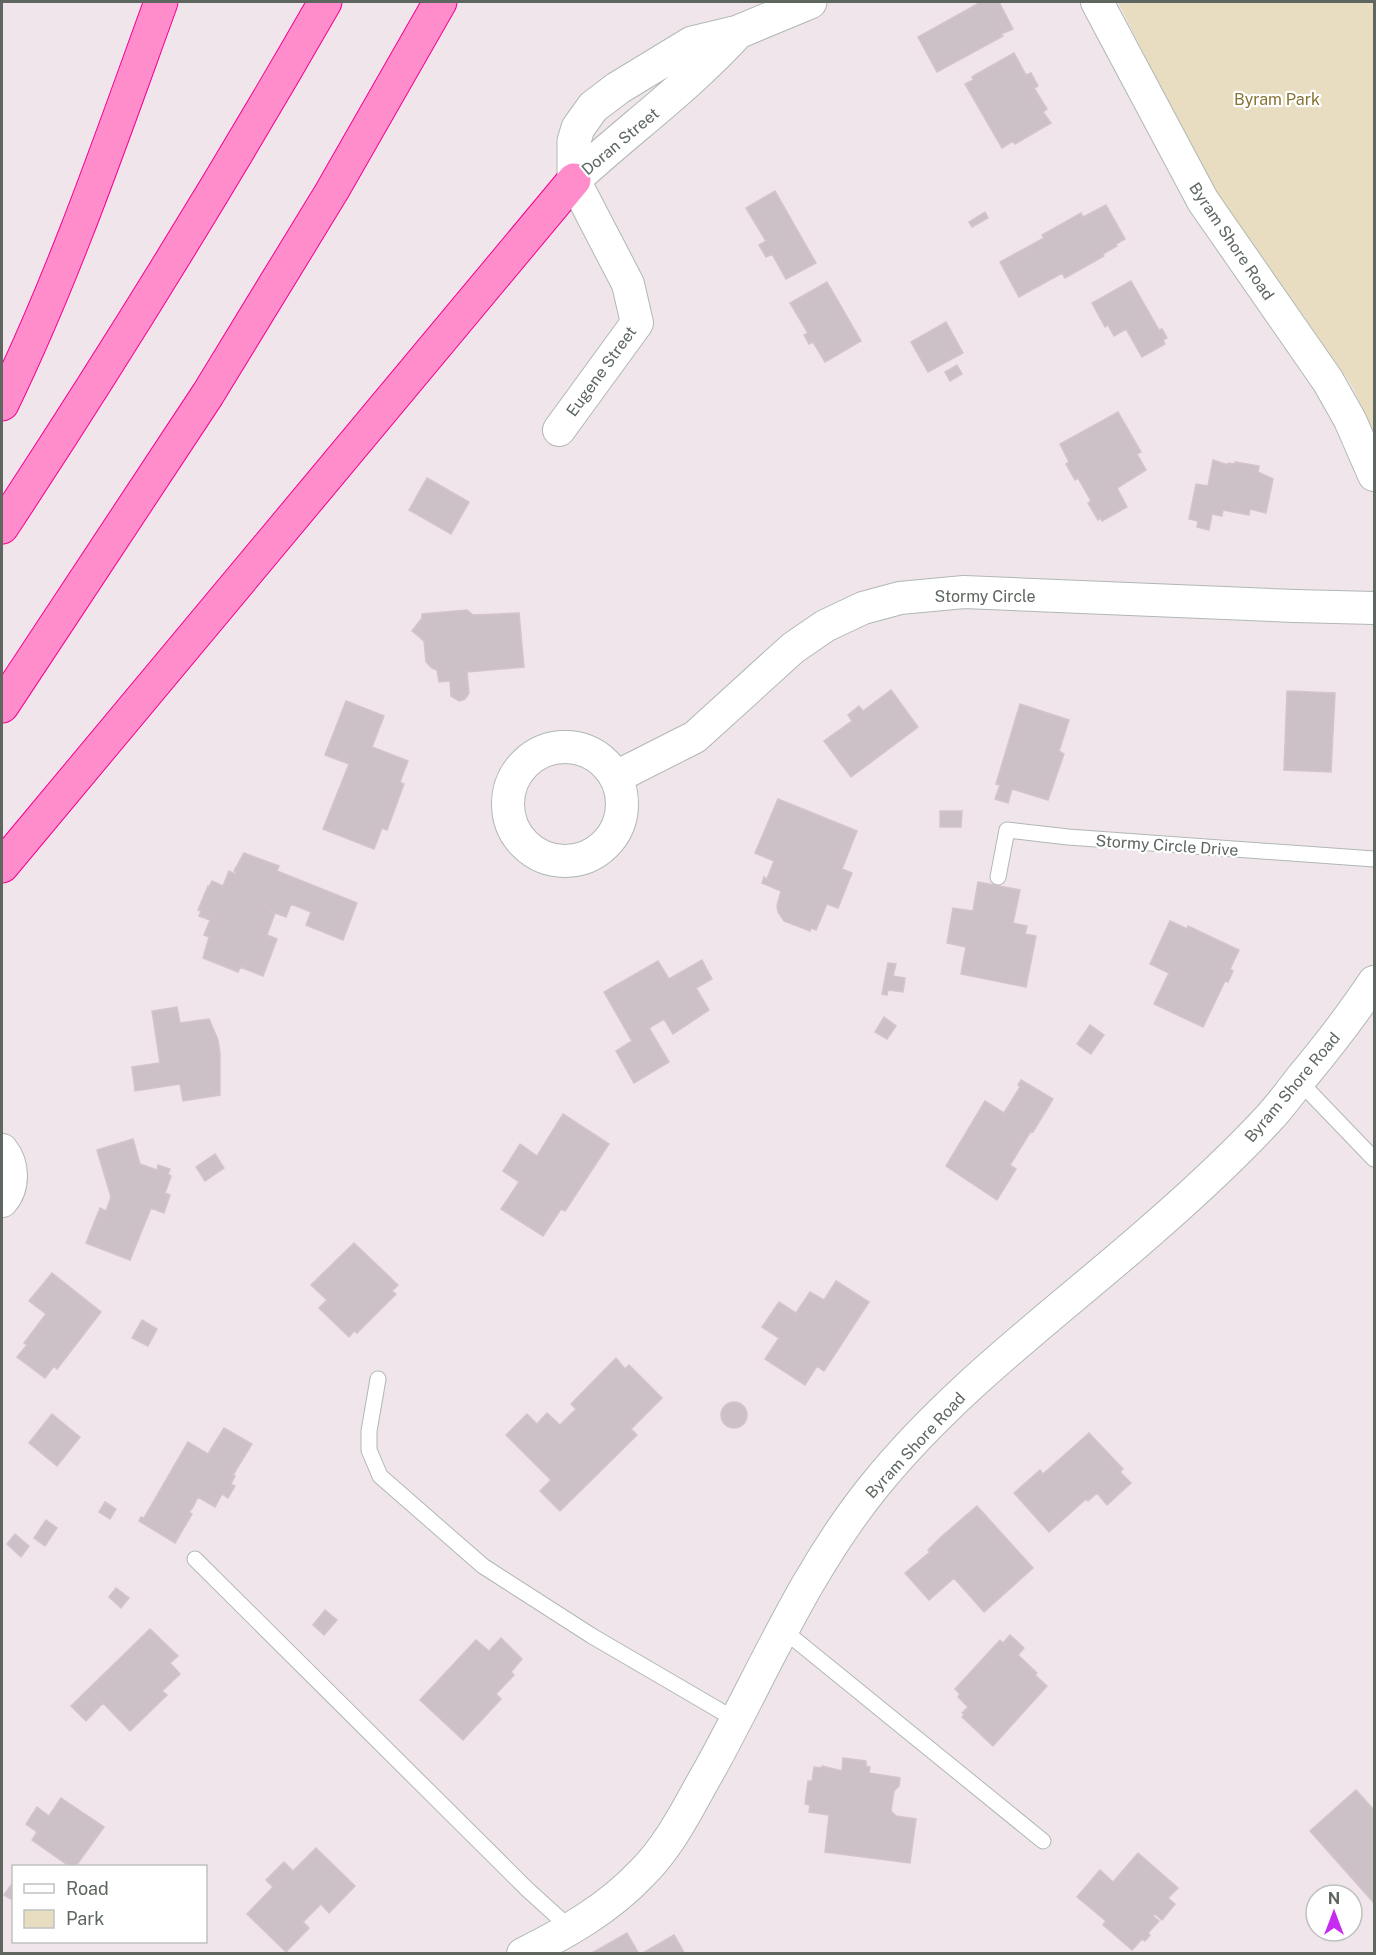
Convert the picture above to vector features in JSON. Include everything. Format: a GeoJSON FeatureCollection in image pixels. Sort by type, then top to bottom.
{"type":"FeatureCollection","features":[{"type":"Feature","properties":{"kind":"highway"},"geometry":{"type":"LineString","coordinates":[[2,404],[36,332],[68,255],[161,2]]}},
{"type":"Feature","properties":{"kind":"highway"},"geometry":{"type":"LineString","coordinates":[[2,527],[121,344],[325,2]]}},
{"type":"Feature","properties":{"kind":"highway"},"geometry":{"type":"LineString","coordinates":[[2,706],[208,394],[332,191],[440,2]]}},
{"type":"Feature","properties":{"kind":"highway"},"geometry":{"type":"LineString","coordinates":[[2,866],[574,180]]}},
{"type":"Feature","properties":{"kind":"main road","name":"Doran Street"},"geometry":{"type":"LineString","coordinates":[[574,180],[619,138],[666,102],[713,59],[738,32],[810,2]]}},
{"type":"Feature","properties":{"kind":"street","name":"Byram Shore Road"},"geometry":{"type":"LineString","coordinates":[[1097,2],[1203,201],[1328,381],[1350,420],[1374,475]]}},
{"type":"Feature","properties":{"kind":"street","name":"Eugene Street"},"geometry":{"type":"LineString","coordinates":[[559,430],[637,323],[628,284],[574,180]]}},
{"type":"Feature","properties":{"kind":"street","name":"Stormy Circle"},"geometry":{"type":"LineString","coordinates":[[616,777],[695,737],[793,648],[825,626],[863,608],[900,598],[964,592],[1374,608]]}},
{"type":"Feature","properties":{"kind":"street","name":"Byram Shore Road"},"geometry":{"type":"LineString","coordinates":[[523,1953],[584,1922],[618,1897],[669,1843],[736,1720],[804,1587],[838,1534],[875,1484],[930,1424],[1011,1349],[1155,1227],[1251,1137],[1272,1115],[1346,1023],[1374,982]]}},
{"type":"Feature","properties":{"kind":"street"},"geometry":{"type":"LineString","coordinates":[[2,1150],[10,1169],[10,1183],[2,1201]]}},
{"type":"Feature","properties":{"kind":"lane","name":"Stormy Circle Drive"},"geometry":{"type":"LineString","coordinates":[[998,877],[1007,830],[1080,838],[1374,859]]}},
{"type":"Feature","properties":{"kind":"lane"},"geometry":{"type":"LineString","coordinates":[[1299,1081],[1374,1159]]}},
{"type":"Feature","properties":{"kind":"lane"},"geometry":{"type":"LineString","coordinates":[[378,1379],[369,1431],[369,1450],[380,1476],[483,1566],[592,1636],[736,1720]]}},
{"type":"Feature","properties":{"kind":"lane"},"geometry":{"type":"LineString","coordinates":[[195,1559],[528,1890],[571,1929]]}},
{"type":"Feature","properties":{"kind":"lane"},"geometry":{"type":"LineString","coordinates":[[782,1629],[1043,1841]]}},
{"type":"Feature","properties":{"kind":"green space","name":"Byram Park"},"geometry":{"type":"Polygon","coordinates":[[[1118,2],[1374,2],[1374,432],[1352,386],[1296,305],[1242,234],[1194,154],[1118,2]]]}},
{"type":"Feature","properties":{"kind":"building"},"geometry":{"type":"Polygon","coordinates":[[[981,2],[999,2],[1013,29],[937,72],[918,37],[981,2]]]}},
{"type":"Feature","properties":{"kind":"building"},"geometry":{"type":"Polygon","coordinates":[[[1014,53],[1026,75],[1031,73],[1038,86],[1034,88],[1047,109],[1043,112],[1051,123],[1015,144],[1013,141],[1002,148],[965,84],[973,80],[972,77],[975,75],[1014,53]]]}},
{"type":"Feature","properties":{"kind":"building"},"geometry":{"type":"Polygon","coordinates":[[[775,191],[816,263],[786,279],[772,254],[766,257],[759,245],[766,241],[746,208],[775,191]]]}},
{"type":"Feature","properties":{"kind":"building"},"geometry":{"type":"Polygon","coordinates":[[[1106,205],[1125,239],[1103,254],[1104,256],[1065,278],[1062,273],[1019,297],[1000,262],[1044,238],[1042,235],[1081,213],[1083,217],[1106,205]]]}},
{"type":"Feature","properties":{"kind":"building"},"geometry":{"type":"Polygon","coordinates":[[[985,212],[988,218],[972,227],[969,222],[985,212]]]}},
{"type":"Feature","properties":{"kind":"building"},"geometry":{"type":"Polygon","coordinates":[[[1131,281],[1159,330],[1162,329],[1167,338],[1163,340],[1165,344],[1142,357],[1126,329],[1114,336],[1108,325],[1105,327],[1092,303],[1131,281]]]}},
{"type":"Feature","properties":{"kind":"building"},"geometry":{"type":"Polygon","coordinates":[[[827,282],[861,341],[825,362],[813,342],[809,344],[804,335],[808,333],[790,303],[827,282]]]}},
{"type":"Feature","properties":{"kind":"building"},"geometry":{"type":"Polygon","coordinates":[[[946,322],[963,353],[928,372],[911,342],[946,322]]]}},
{"type":"Feature","properties":{"kind":"building"},"geometry":{"type":"Polygon","coordinates":[[[957,365],[962,374],[950,381],[945,372],[957,365]]]}},
{"type":"Feature","properties":{"kind":"building"},"geometry":{"type":"Polygon","coordinates":[[[1118,412],[1141,452],[1137,454],[1146,470],[1117,488],[1127,507],[1102,521],[1100,518],[1098,520],[1088,503],[1091,501],[1078,478],[1075,480],[1066,464],[1069,462],[1060,444],[1118,412]]]}},
{"type":"Feature","properties":{"kind":"building"},"geometry":{"type":"Polygon","coordinates":[[[1213,460],[1228,465],[1228,463],[1235,464],[1235,462],[1259,466],[1258,472],[1273,479],[1266,513],[1250,509],[1249,515],[1223,510],[1222,516],[1212,514],[1209,530],[1197,527],[1198,521],[1189,519],[1196,484],[1208,486],[1213,460]]]}},
{"type":"Feature","properties":{"kind":"building"},"geometry":{"type":"Polygon","coordinates":[[[427,478],[469,502],[451,534],[409,510],[427,478]]]}},
{"type":"Feature","properties":{"kind":"building"},"geometry":{"type":"Polygon","coordinates":[[[467,610],[473,615],[519,613],[524,667],[467,672],[469,693],[465,699],[459,701],[451,696],[450,681],[439,682],[437,670],[426,662],[424,641],[412,631],[422,618],[422,614],[467,610]]]}},
{"type":"Feature","properties":{"kind":"building"},"geometry":{"type":"Polygon","coordinates":[[[891,690],[918,727],[851,777],[824,741],[852,721],[848,715],[859,706],[863,711],[891,690]]]}},
{"type":"Feature","properties":{"kind":"building"},"geometry":{"type":"Polygon","coordinates":[[[1287,691],[1335,693],[1331,772],[1284,770],[1287,691]]]}},
{"type":"Feature","properties":{"kind":"building"},"geometry":{"type":"Polygon","coordinates":[[[346,701],[384,716],[372,747],[408,761],[400,782],[404,784],[387,830],[382,828],[374,849],[323,829],[349,764],[325,755],[346,701]]]}},
{"type":"Feature","properties":{"kind":"building"},"geometry":{"type":"Polygon","coordinates":[[[1020,704],[1069,720],[1059,751],[1064,754],[1048,800],[1012,789],[1008,803],[995,799],[1000,785],[996,784],[1020,704]]]}},
{"type":"Feature","properties":{"kind":"building"},"geometry":{"type":"Polygon","coordinates":[[[778,799],[857,831],[842,869],[852,873],[838,908],[827,904],[816,930],[811,928],[810,931],[784,921],[777,906],[781,891],[762,883],[764,877],[767,879],[774,861],[755,853],[778,799]]]}},
{"type":"Feature","properties":{"kind":"building"},"geometry":{"type":"Polygon","coordinates":[[[940,811],[962,811],[961,827],[940,827],[940,811]]]}},
{"type":"Feature","properties":{"kind":"building"},"geometry":{"type":"Polygon","coordinates":[[[244,853],[279,866],[277,871],[357,903],[343,940],[306,925],[311,912],[291,904],[286,917],[270,911],[275,913],[267,935],[277,939],[263,976],[240,967],[238,972],[203,958],[209,937],[204,935],[210,920],[199,916],[201,911],[198,910],[212,881],[223,886],[229,871],[235,874],[234,871],[244,853]]]}},
{"type":"Feature","properties":{"kind":"building"},"geometry":{"type":"Polygon","coordinates":[[[978,882],[1020,890],[1013,923],[1027,926],[1025,934],[1036,936],[1026,987],[961,974],[966,947],[947,943],[953,908],[973,911],[978,882]]]}},
{"type":"Feature","properties":{"kind":"building"},"geometry":{"type":"Polygon","coordinates":[[[1170,921],[1187,929],[1188,926],[1239,950],[1230,969],[1233,971],[1228,982],[1225,981],[1203,1027],[1154,1004],[1169,973],[1150,964],[1170,921]]]}},
{"type":"Feature","properties":{"kind":"building"},"geometry":{"type":"Polygon","coordinates":[[[702,960],[712,979],[696,988],[709,1010],[673,1034],[664,1019],[649,1028],[669,1062],[634,1083],[616,1051],[632,1041],[604,992],[658,961],[669,979],[702,960]]]}},
{"type":"Feature","properties":{"kind":"building"},"geometry":{"type":"Polygon","coordinates":[[[888,963],[896,964],[893,976],[905,978],[903,992],[888,990],[887,995],[882,994],[888,963]]]}},
{"type":"Feature","properties":{"kind":"building"},"geometry":{"type":"Polygon","coordinates":[[[177,1007],[180,1023],[209,1019],[218,1040],[220,1095],[183,1101],[180,1084],[135,1091],[132,1067],[160,1063],[152,1011],[177,1007]]]}},
{"type":"Feature","properties":{"kind":"building"},"geometry":{"type":"Polygon","coordinates":[[[884,1017],[896,1026],[887,1039],[875,1032],[884,1017]]]}},
{"type":"Feature","properties":{"kind":"building"},"geometry":{"type":"Polygon","coordinates":[[[1090,1025],[1104,1035],[1091,1054],[1077,1044],[1090,1025]]]}},
{"type":"Feature","properties":{"kind":"building"},"geometry":{"type":"Polygon","coordinates":[[[1021,1080],[1053,1099],[1010,1165],[1016,1169],[997,1200],[946,1166],[985,1101],[1004,1113],[1020,1087],[1018,1085],[1021,1080]]]}},
{"type":"Feature","properties":{"kind":"building"},"geometry":{"type":"Polygon","coordinates":[[[563,1114],[609,1144],[565,1211],[561,1209],[543,1236],[501,1209],[519,1182],[503,1171],[520,1144],[537,1156],[563,1114]]]}},
{"type":"Feature","properties":{"kind":"building"},"geometry":{"type":"Polygon","coordinates":[[[133,1139],[140,1164],[157,1170],[158,1165],[170,1169],[168,1174],[171,1176],[165,1193],[170,1195],[164,1213],[151,1208],[130,1260],[86,1243],[100,1208],[106,1211],[111,1197],[97,1150],[133,1139]]]}},
{"type":"Feature","properties":{"kind":"building"},"geometry":{"type":"Polygon","coordinates":[[[215,1154],[224,1168],[205,1181],[196,1167],[215,1154]]]}},
{"type":"Feature","properties":{"kind":"building"},"geometry":{"type":"Polygon","coordinates":[[[354,1243],[398,1285],[392,1291],[396,1294],[357,1333],[354,1331],[349,1337],[319,1308],[327,1300],[311,1285],[354,1243]]]}},
{"type":"Feature","properties":{"kind":"building"},"geometry":{"type":"Polygon","coordinates":[[[52,1273],[101,1312],[57,1369],[54,1366],[45,1378],[17,1357],[27,1345],[24,1343],[46,1314],[29,1301],[52,1273]]]}},
{"type":"Feature","properties":{"kind":"building"},"geometry":{"type":"Polygon","coordinates":[[[836,1281],[869,1302],[824,1371],[817,1366],[805,1385],[765,1359],[779,1338],[762,1327],[779,1302],[796,1313],[810,1292],[824,1300],[836,1281]]]}},
{"type":"Feature","properties":{"kind":"building"},"geometry":{"type":"Polygon","coordinates":[[[142,1320],[157,1329],[148,1346],[132,1338],[142,1320]]]}},
{"type":"Feature","properties":{"kind":"building"},"geometry":{"type":"Polygon","coordinates":[[[616,1358],[625,1369],[629,1365],[662,1398],[631,1429],[637,1435],[560,1511],[540,1491],[551,1480],[506,1435],[527,1414],[537,1424],[547,1413],[560,1425],[576,1409],[571,1404],[616,1358]]]}},
{"type":"Feature","properties":{"kind":"building"},"geometry":{"type":"Polygon","coordinates":[[[734,1402],[743,1406],[747,1415],[743,1424],[734,1428],[725,1424],[721,1415],[725,1406],[734,1402]]]}},
{"type":"Feature","properties":{"kind":"building"},"geometry":{"type":"Polygon","coordinates":[[[52,1414],[80,1437],[57,1466],[29,1443],[52,1414]]]}},
{"type":"Feature","properties":{"kind":"building"},"geometry":{"type":"Polygon","coordinates":[[[224,1428],[252,1444],[233,1475],[235,1476],[231,1484],[235,1486],[228,1498],[222,1494],[215,1507],[198,1497],[189,1512],[192,1514],[175,1543],[139,1521],[141,1517],[144,1518],[188,1442],[208,1454],[224,1428]]]}},
{"type":"Feature","properties":{"kind":"building"},"geometry":{"type":"Polygon","coordinates":[[[1089,1433],[1123,1469],[1120,1472],[1131,1483],[1107,1505],[1097,1493],[1088,1501],[1086,1499],[1049,1532],[1014,1493],[1040,1470],[1043,1474],[1089,1433]]]}},
{"type":"Feature","properties":{"kind":"building"},"geometry":{"type":"Polygon","coordinates":[[[105,1502],[116,1509],[110,1519],[99,1512],[105,1502]]]}},
{"type":"Feature","properties":{"kind":"building"},"geometry":{"type":"Polygon","coordinates":[[[977,1506],[1033,1568],[984,1612],[954,1578],[929,1600],[905,1573],[930,1552],[928,1550],[941,1537],[977,1506]]]}},
{"type":"Feature","properties":{"kind":"building"},"geometry":{"type":"Polygon","coordinates":[[[46,1520],[57,1528],[45,1546],[34,1538],[46,1520]]]}},
{"type":"Feature","properties":{"kind":"building"},"geometry":{"type":"Polygon","coordinates":[[[15,1534],[29,1546],[21,1557],[7,1544],[15,1534]]]}},
{"type":"Feature","properties":{"kind":"building"},"geometry":{"type":"Polygon","coordinates":[[[116,1588],[129,1598],[121,1608],[109,1597],[116,1588]]]}},
{"type":"Feature","properties":{"kind":"building"},"geometry":{"type":"Polygon","coordinates":[[[325,1610],[337,1620],[324,1635],[313,1625],[325,1610]]]}},
{"type":"Feature","properties":{"kind":"building"},"geometry":{"type":"Polygon","coordinates":[[[150,1629],[178,1656],[170,1663],[180,1674],[162,1691],[167,1695],[130,1731],[103,1703],[86,1721],[71,1706],[150,1629]]]}},
{"type":"Feature","properties":{"kind":"building"},"geometry":{"type":"Polygon","coordinates":[[[1010,1635],[1024,1648],[1018,1655],[1047,1686],[993,1746],[962,1717],[964,1715],[962,1713],[968,1707],[958,1697],[960,1694],[955,1689],[1000,1640],[1003,1643],[1010,1635]]]}},
{"type":"Feature","properties":{"kind":"building"},"geometry":{"type":"Polygon","coordinates":[[[501,1638],[522,1659],[511,1672],[514,1675],[496,1694],[501,1699],[463,1740],[420,1700],[476,1640],[489,1651],[501,1638]]]}},
{"type":"Feature","properties":{"kind":"building"},"geometry":{"type":"Polygon","coordinates":[[[843,1758],[866,1761],[866,1766],[870,1767],[869,1773],[900,1778],[899,1786],[894,1791],[891,1811],[896,1816],[916,1819],[910,1863],[825,1852],[829,1815],[809,1812],[810,1805],[805,1804],[808,1781],[812,1781],[814,1767],[822,1768],[822,1766],[842,1771],[843,1758]]]}},
{"type":"Feature","properties":{"kind":"building"},"geometry":{"type":"Polygon","coordinates":[[[1356,1790],[1374,1810],[1374,1903],[1364,1892],[1364,1883],[1356,1883],[1310,1831],[1356,1790]]]}},
{"type":"Feature","properties":{"kind":"building"},"geometry":{"type":"Polygon","coordinates":[[[61,1798],[104,1827],[77,1865],[68,1865],[32,1840],[37,1832],[26,1824],[37,1807],[49,1816],[61,1798]]]}},
{"type":"Feature","properties":{"kind":"building"},"geometry":{"type":"Polygon","coordinates":[[[316,1848],[355,1886],[329,1913],[321,1904],[303,1922],[309,1928],[286,1952],[247,1914],[273,1887],[266,1880],[284,1862],[293,1871],[316,1848]]]}},
{"type":"Feature","properties":{"kind":"building"},"geometry":{"type":"Polygon","coordinates":[[[1138,1853],[1178,1888],[1168,1898],[1175,1904],[1162,1920],[1155,1914],[1153,1916],[1159,1921],[1148,1933],[1150,1935],[1145,1941],[1142,1939],[1132,1950],[1103,1925],[1106,1921],[1077,1897],[1100,1870],[1113,1882],[1138,1853]]]}},
{"type":"Feature","properties":{"kind":"building"},"geometry":{"type":"Polygon","coordinates":[[[12,1884],[12,1900],[4,1895],[12,1884]]]}},
{"type":"Feature","properties":{"kind":"building"},"geometry":{"type":"Polygon","coordinates":[[[627,1933],[639,1954],[592,1953],[627,1933]]]}},
{"type":"Feature","properties":{"kind":"building"},"geometry":{"type":"Polygon","coordinates":[[[674,1935],[685,1954],[641,1954],[674,1935]]]}}]}
